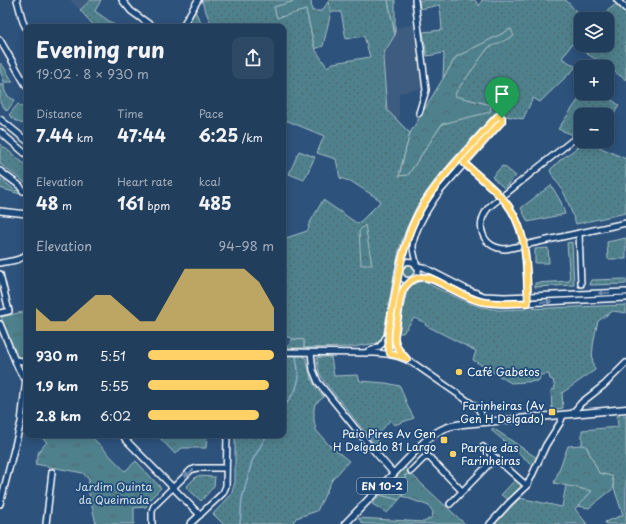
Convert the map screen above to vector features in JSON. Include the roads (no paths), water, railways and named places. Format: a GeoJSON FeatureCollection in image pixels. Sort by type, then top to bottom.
{"type":"FeatureCollection","features":[{"type":"Feature","properties":{"kind":"main road","name":"EN 10-2"},"geometry":{"type":"LineString","coordinates":[[345,524],[423,442],[441,429],[451,426],[483,422],[626,409]]}},
{"type":"Feature","properties":{"kind":"street"},"geometry":{"type":"LineString","coordinates":[[17,0],[25,24]]}},
{"type":"Feature","properties":{"kind":"street"},"geometry":{"type":"LineString","coordinates":[[123,0],[131,11],[149,24]]}},
{"type":"Feature","properties":{"kind":"street"},"geometry":{"type":"LineString","coordinates":[[184,24],[198,0]]}},
{"type":"Feature","properties":{"kind":"street"},"geometry":{"type":"LineString","coordinates":[[415,0],[426,90],[419,113]]}},
{"type":"Feature","properties":{"kind":"street"},"geometry":{"type":"LineString","coordinates":[[617,0],[626,9]]}},
{"type":"Feature","properties":{"kind":"street"},"geometry":{"type":"LineString","coordinates":[[0,40],[24,78]]}},
{"type":"Feature","properties":{"kind":"street"},"geometry":{"type":"LineString","coordinates":[[498,116],[501,117],[502,121],[440,191],[422,219],[414,240],[413,250],[418,268],[418,274],[406,285],[402,293],[390,354],[388,333],[399,270],[409,233],[419,211],[440,180],[496,118],[498,116]]}},
{"type":"Feature","properties":{"kind":"street"},"geometry":{"type":"LineString","coordinates":[[0,119],[24,138]]}},
{"type":"Feature","properties":{"kind":"street"},"geometry":{"type":"LineString","coordinates":[[0,132],[24,152]]}},
{"type":"Feature","properties":{"kind":"street"},"geometry":{"type":"LineString","coordinates":[[574,139],[489,207],[482,218],[481,223],[483,235],[486,240],[491,245],[506,249],[626,223]]}},
{"type":"Feature","properties":{"kind":"street"},"geometry":{"type":"LineString","coordinates":[[464,163],[502,197],[518,222],[525,246],[528,303]]}},
{"type":"Feature","properties":{"kind":"street"},"geometry":{"type":"LineString","coordinates":[[0,171],[20,186],[22,191]]}},
{"type":"Feature","properties":{"kind":"street"},"geometry":{"type":"LineString","coordinates":[[0,211],[24,214]]}},
{"type":"Feature","properties":{"kind":"street"},"geometry":{"type":"LineString","coordinates":[[579,233],[581,284]]}},
{"type":"Feature","properties":{"kind":"street"},"geometry":{"type":"LineString","coordinates":[[0,263],[24,257]]}},
{"type":"Feature","properties":{"kind":"street"},"geometry":{"type":"LineString","coordinates":[[626,292],[496,297],[484,296],[466,289],[412,262],[402,264],[399,270],[400,276],[404,280],[410,281],[423,277],[431,279],[471,298],[492,303],[502,304],[626,298]]}},
{"type":"Feature","properties":{"kind":"street"},"geometry":{"type":"LineString","coordinates":[[0,274],[9,311],[0,313]]}},
{"type":"Feature","properties":{"kind":"street"},"geometry":{"type":"LineString","coordinates":[[0,324],[24,378]]}},
{"type":"Feature","properties":{"kind":"street"},"geometry":{"type":"LineString","coordinates":[[364,353],[379,347],[384,343],[388,333]]}},
{"type":"Feature","properties":{"kind":"street"},"geometry":{"type":"LineString","coordinates":[[394,335],[397,348],[407,359]]}},
{"type":"Feature","properties":{"kind":"street"},"geometry":{"type":"LineString","coordinates":[[286,352],[364,353],[390,354],[399,356],[407,359],[429,373],[478,408],[483,422]]}},
{"type":"Feature","properties":{"kind":"street"},"geometry":{"type":"LineString","coordinates":[[311,353],[313,370],[318,382],[394,474]]}},
{"type":"Feature","properties":{"kind":"street"},"geometry":{"type":"LineString","coordinates":[[15,360],[24,360]]}},
{"type":"Feature","properties":{"kind":"street"},"geometry":{"type":"LineString","coordinates":[[572,414],[582,403],[604,385],[626,362]]}},
{"type":"Feature","properties":{"kind":"street"},"geometry":{"type":"LineString","coordinates":[[0,504],[21,422],[24,390]]}},
{"type":"Feature","properties":{"kind":"street"},"geometry":{"type":"LineString","coordinates":[[490,524],[527,486],[546,445],[560,423],[563,415]]}},
{"type":"Feature","properties":{"kind":"street"},"geometry":{"type":"LineString","coordinates":[[125,438],[200,515]]}},
{"type":"Feature","properties":{"kind":"street"},"geometry":{"type":"LineString","coordinates":[[190,524],[224,491],[226,486],[227,438]]}},
{"type":"Feature","properties":{"kind":"street"},"geometry":{"type":"LineString","coordinates":[[483,447],[527,486]]}},
{"type":"Feature","properties":{"kind":"street"},"geometry":{"type":"LineString","coordinates":[[412,471],[424,458],[428,457],[462,491]]}},
{"type":"Feature","properties":{"kind":"street"},"geometry":{"type":"LineString","coordinates":[[450,504],[495,458]]}},
{"type":"Feature","properties":{"kind":"street"},"geometry":{"type":"LineString","coordinates":[[152,524],[153,508],[191,470],[195,468],[226,468]]}},
{"type":"Feature","properties":{"kind":"street"},"geometry":{"type":"LineString","coordinates":[[46,524],[52,472]]}},
{"type":"Feature","properties":{"kind":"waterway"},"geometry":{"type":"LineString","coordinates":[[286,404],[296,389],[299,377],[296,356]]}},
{"type":"Feature","properties":{"kind":"waterway"},"geometry":{"type":"LineString","coordinates":[[240,524],[242,499],[252,461],[265,438]]}},
{"type":"Feature","properties":{"kind":"place","name":"Café Gabetos"},"geometry":{"type":"Point","coordinates":[459,372]}},
{"type":"Feature","properties":{"kind":"place","name":"Farinheiras (Av Gen H Delgado)"},"geometry":{"type":"Point","coordinates":[552,412]}},
{"type":"Feature","properties":{"kind":"place","name":"Paio Pires Av Gen H Delgado 81 Largo"},"geometry":{"type":"Point","coordinates":[444,440]}},
{"type":"Feature","properties":{"kind":"place","name":"Parque das Farinheiras"},"geometry":{"type":"Point","coordinates":[453,454]}},
{"type":"Feature","properties":{"kind":"park label","name":"Jardim Quinta da Queimada"},"geometry":{"type":"Point","coordinates":[114,493]}}]}
